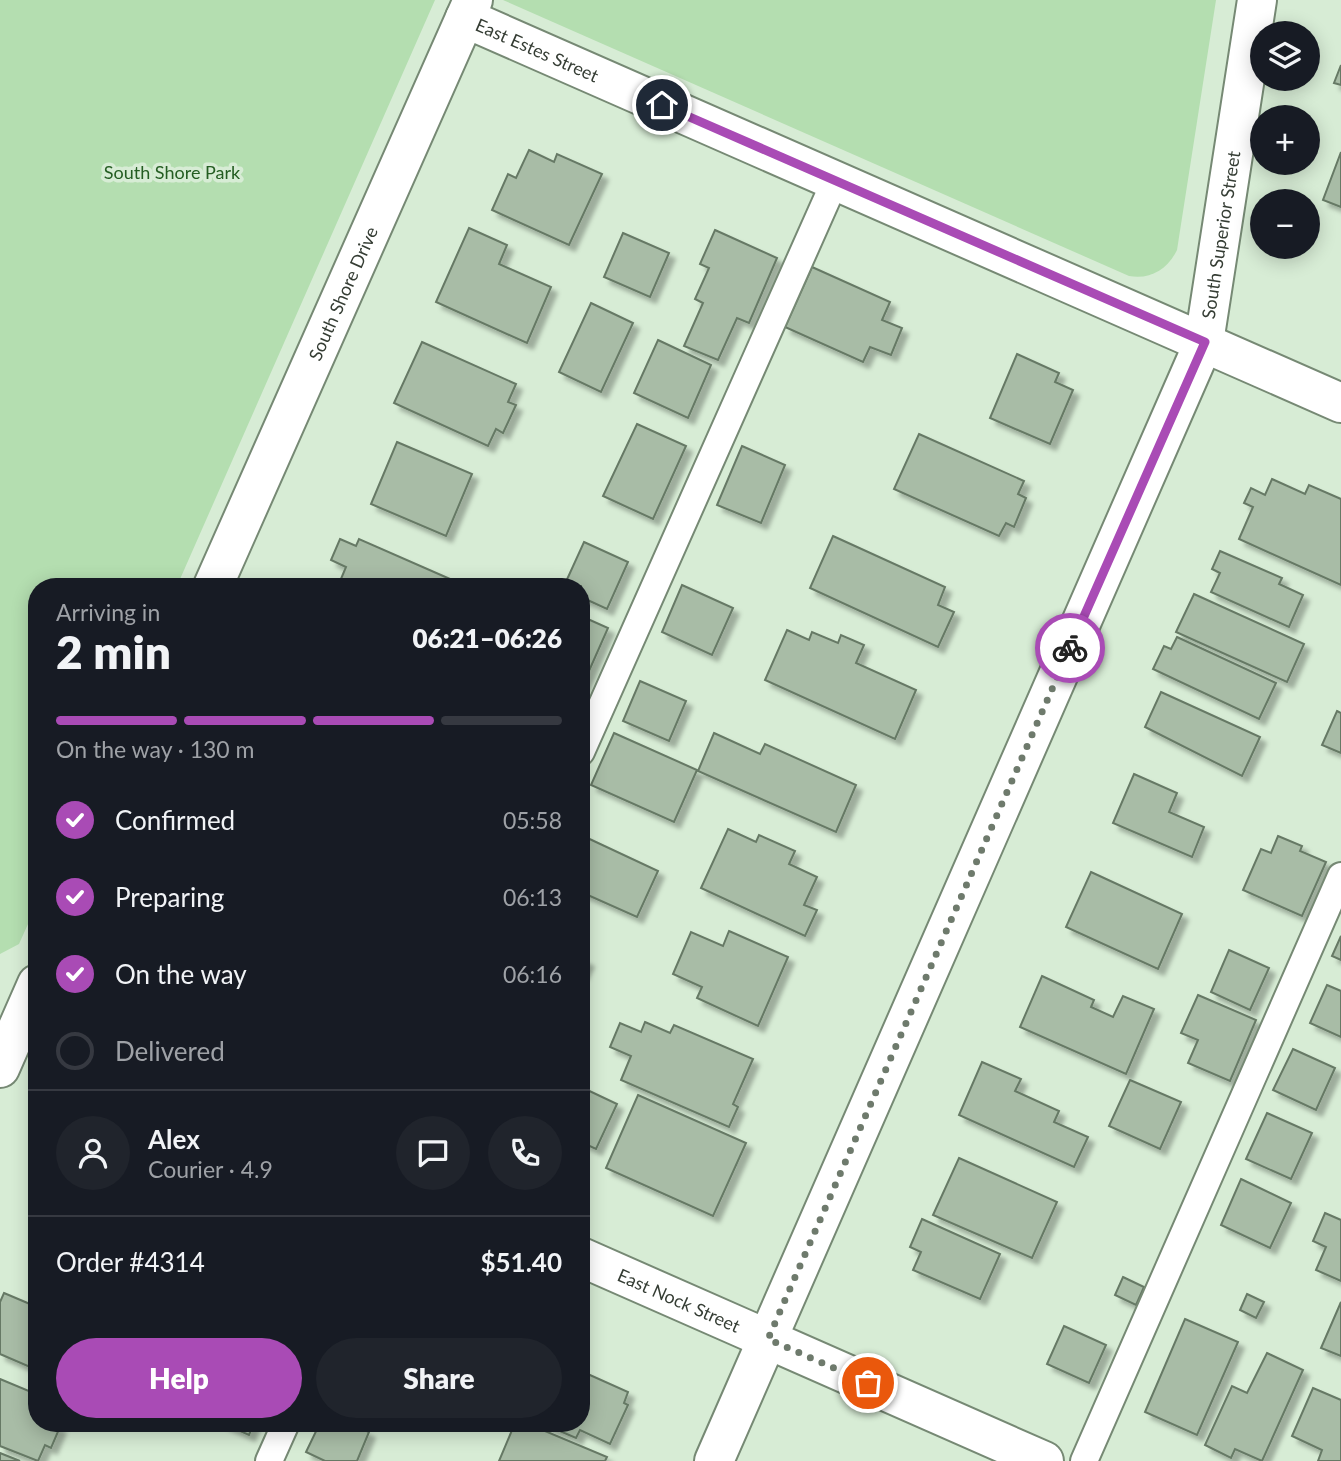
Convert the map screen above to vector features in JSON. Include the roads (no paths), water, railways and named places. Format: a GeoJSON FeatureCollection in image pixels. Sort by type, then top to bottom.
{"type":"FeatureCollection","features":[{"type":"Feature","properties":{"kind":"street","name":"South Superior Street"},"geometry":{"type":"LineString","coordinates":[[714,1461],[1205,342],[1257,0]]}},
{"type":"Feature","properties":{"kind":"street","name":"East Estes Street"},"geometry":{"type":"LineString","coordinates":[[469,9],[835,181],[1341,402]]}},
{"type":"Feature","properties":{"kind":"street","name":"South Shore Drive"},"geometry":{"type":"LineString","coordinates":[[217,578],[469,9]]}},
{"type":"Feature","properties":{"kind":"street"},"geometry":{"type":"LineString","coordinates":[[0,1068],[24,1004]]}},
{"type":"Feature","properties":{"kind":"street","name":"East Nock Street"},"geometry":{"type":"LineString","coordinates":[[590,1261],[1044,1461]]}},
{"type":"Feature","properties":{"kind":"lane"},"geometry":{"type":"LineString","coordinates":[[590,732],[835,181]]}},
{"type":"Feature","properties":{"kind":"lane"},"geometry":{"type":"LineString","coordinates":[[1084,1461],[1341,876]]}},
{"type":"Feature","properties":{"kind":"lane"},"geometry":{"type":"LineString","coordinates":[[269,1461],[282,1432]]}},
{"type":"Feature","properties":{"kind":"park label","name":"South Shore Park"},"geometry":{"type":"Point","coordinates":[172,172]}}]}
